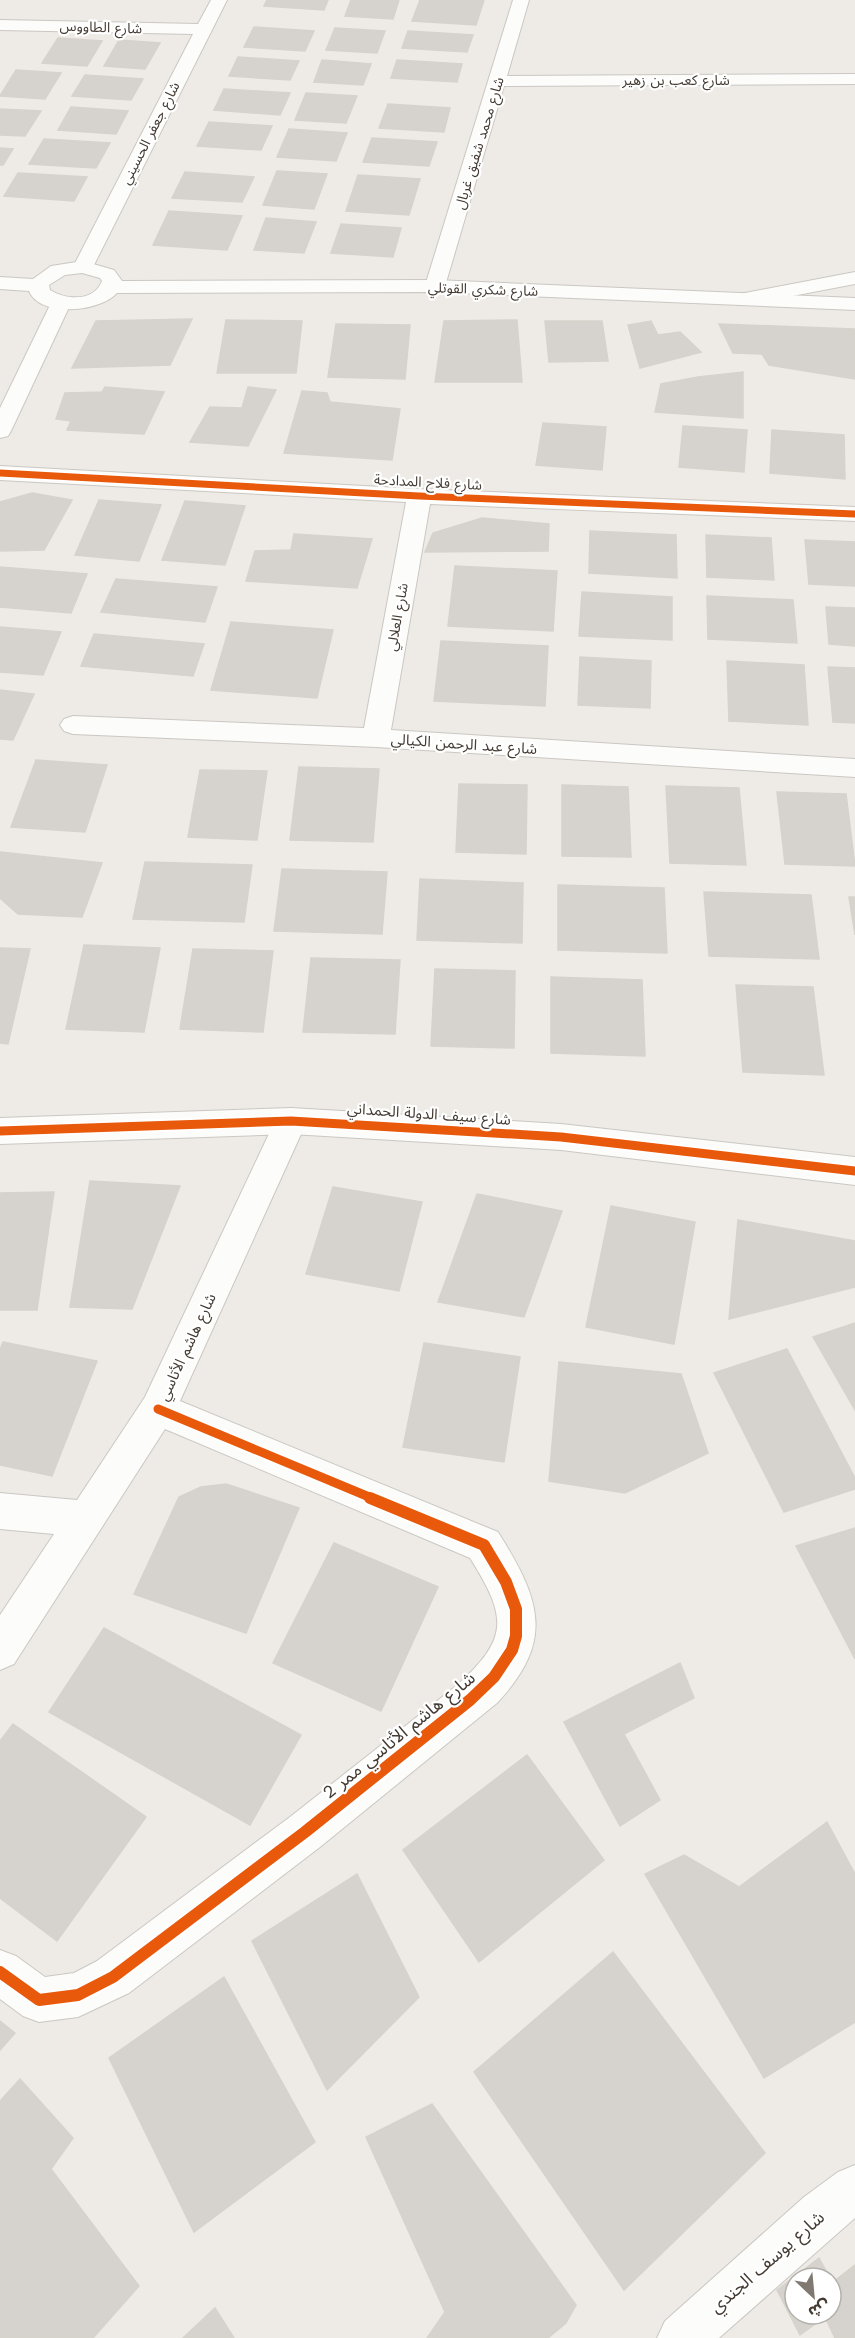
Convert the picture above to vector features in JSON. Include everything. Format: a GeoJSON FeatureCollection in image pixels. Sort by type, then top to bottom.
{"type":"FeatureCollection","features":[{"type":"Feature","properties":{"kind":"street","name":"شارع جعفر الحسيني"},"geometry":{"type":"LineString","coordinates":[[83,267],[202,29],[219,0]]}},
{"type":"Feature","properties":{"kind":"street","name":"شارع محمد شفيق غربال"},"geometry":{"type":"LineString","coordinates":[[435,286],[521,0]]}},
{"type":"Feature","properties":{"kind":"street","name":"شارع الطاووس"},"geometry":{"type":"LineString","coordinates":[[0,25],[202,29]]}},
{"type":"Feature","properties":{"kind":"street","name":"شارع كعب بن زهير"},"geometry":{"type":"LineString","coordinates":[[498,81],[855,78]]}},
{"type":"Feature","properties":{"kind":"street"},"geometry":{"type":"LineString","coordinates":[[83,267],[97,269],[107,274],[112,281],[111,287],[97,299],[85,303],[61,303],[47,299],[40,293],[39,285],[44,278],[54,272],[83,267]]}},
{"type":"Feature","properties":{"kind":"street"},"geometry":{"type":"LineString","coordinates":[[746,299],[855,278]]}},
{"type":"Feature","properties":{"kind":"street"},"geometry":{"type":"LineString","coordinates":[[0,284],[39,285]]}},
{"type":"Feature","properties":{"kind":"street","name":"شارع شكري القوتلي"},"geometry":{"type":"LineString","coordinates":[[111,287],[435,286],[855,304]]}},
{"type":"Feature","properties":{"kind":"street"},"geometry":{"type":"LineString","coordinates":[[0,431],[61,303]]}},
{"type":"Feature","properties":{"kind":"street","name":"شارع فلاح المدادحة"},"geometry":{"type":"LineString","coordinates":[[0,473],[419,496],[855,514]]}},
{"type":"Feature","properties":{"kind":"street","name":"شارع العلالي"},"geometry":{"type":"LineString","coordinates":[[376,738],[419,496]]}},
{"type":"Feature","properties":{"kind":"street","name":"شارع عبد الرحمن الكيالي"},"geometry":{"type":"LineString","coordinates":[[73,725],[376,738],[855,768]]}},
{"type":"Feature","properties":{"kind":"street","name":"شارع سيف الدولة الحمداني"},"geometry":{"type":"LineString","coordinates":[[0,1131],[291,1121],[561,1137],[855,1171]]}},
{"type":"Feature","properties":{"kind":"street","name":"شارع هاشم الأتاسي"},"geometry":{"type":"LineString","coordinates":[[0,1650],[158,1409],[291,1121]]}},
{"type":"Feature","properties":{"kind":"street","name":"شارع هاشم الأتاسي ممر 2"},"geometry":{"type":"LineString","coordinates":[[0,1972],[39,2000],[78,1995],[113,1977],[344,1803],[490,1682],[513,1650],[518,1617],[505,1579],[484,1545],[158,1409]]}},
{"type":"Feature","properties":{"kind":"street"},"geometry":{"type":"LineString","coordinates":[[0,1511],[86,1519]]}},
{"type":"Feature","properties":{"kind":"street","name":"شارع يوسف الجندي"},"geometry":{"type":"LineString","coordinates":[[682,2338],[821,2214],[855,2189]]}},
{"type":"Feature","properties":{"kind":"building"},"geometry":{"type":"Polygon","coordinates":[[[267,0],[328,0],[324,10],[264,6],[267,0]]]}},
{"type":"Feature","properties":{"kind":"building"},"geometry":{"type":"Polygon","coordinates":[[[351,0],[399,0],[393,19],[345,16],[351,0]]]}},
{"type":"Feature","properties":{"kind":"building"},"geometry":{"type":"Polygon","coordinates":[[[420,0],[484,0],[476,25],[412,21],[420,0]]]}},
{"type":"Feature","properties":{"kind":"building"},"geometry":{"type":"Polygon","coordinates":[[[254,27],[314,31],[305,51],[244,47],[254,27]]]}},
{"type":"Feature","properties":{"kind":"building"},"geometry":{"type":"Polygon","coordinates":[[[335,28],[385,31],[377,53],[326,50],[335,28]]]}},
{"type":"Feature","properties":{"kind":"building"},"geometry":{"type":"Polygon","coordinates":[[[408,31],[473,35],[467,52],[402,48],[408,31]]]}},
{"type":"Feature","properties":{"kind":"building"},"geometry":{"type":"Polygon","coordinates":[[[58,38],[102,41],[87,66],[42,63],[58,38]]]}},
{"type":"Feature","properties":{"kind":"building"},"geometry":{"type":"Polygon","coordinates":[[[119,40],[160,43],[145,69],[104,66],[119,40]]]}},
{"type":"Feature","properties":{"kind":"building"},"geometry":{"type":"Polygon","coordinates":[[[238,57],[299,61],[290,80],[229,76],[238,57]]]}},
{"type":"Feature","properties":{"kind":"building"},"geometry":{"type":"Polygon","coordinates":[[[322,60],[371,64],[363,85],[314,82],[322,60]]]}},
{"type":"Feature","properties":{"kind":"building"},"geometry":{"type":"Polygon","coordinates":[[[397,60],[462,64],[457,82],[391,78],[397,60]]]}},
{"type":"Feature","properties":{"kind":"building"},"geometry":{"type":"Polygon","coordinates":[[[16,70],[61,73],[45,99],[0,96],[16,70]]]}},
{"type":"Feature","properties":{"kind":"building"},"geometry":{"type":"Polygon","coordinates":[[[85,75],[143,79],[131,100],[72,96],[85,75]]]}},
{"type":"Feature","properties":{"kind":"building"},"geometry":{"type":"Polygon","coordinates":[[[224,89],[290,93],[280,115],[214,110],[224,89]]]}},
{"type":"Feature","properties":{"kind":"building"},"geometry":{"type":"Polygon","coordinates":[[[306,93],[357,96],[346,123],[295,120],[306,93]]]}},
{"type":"Feature","properties":{"kind":"building"},"geometry":{"type":"Polygon","coordinates":[[[388,104],[450,108],[444,132],[379,128],[388,104]]]}},
{"type":"Feature","properties":{"kind":"building"},"geometry":{"type":"Polygon","coordinates":[[[71,107],[128,111],[116,134],[58,130],[71,107]]]}},
{"type":"Feature","properties":{"kind":"building"},"geometry":{"type":"Polygon","coordinates":[[[0,109],[41,111],[25,136],[0,135],[0,109]]]}},
{"type":"Feature","properties":{"kind":"building"},"geometry":{"type":"Polygon","coordinates":[[[209,122],[272,126],[261,150],[197,146],[209,122]]]}},
{"type":"Feature","properties":{"kind":"building"},"geometry":{"type":"Polygon","coordinates":[[[289,129],[347,133],[336,161],[277,157],[289,129]]]}},
{"type":"Feature","properties":{"kind":"building"},"geometry":{"type":"Polygon","coordinates":[[[372,138],[437,142],[429,166],[363,162],[372,138]]]}},
{"type":"Feature","properties":{"kind":"building"},"geometry":{"type":"Polygon","coordinates":[[[44,139],[110,143],[96,168],[29,164],[44,139]]]}},
{"type":"Feature","properties":{"kind":"building"},"geometry":{"type":"Polygon","coordinates":[[[0,148],[13,149],[3,165],[0,165],[0,148]]]}},
{"type":"Feature","properties":{"kind":"building"},"geometry":{"type":"Polygon","coordinates":[[[277,171],[327,174],[314,209],[263,205],[277,171]]]}},
{"type":"Feature","properties":{"kind":"building"},"geometry":{"type":"Polygon","coordinates":[[[185,172],[254,177],[242,202],[172,198],[185,172]]]}},
{"type":"Feature","properties":{"kind":"building"},"geometry":{"type":"Polygon","coordinates":[[[18,173],[87,177],[74,201],[4,196],[18,173]]]}},
{"type":"Feature","properties":{"kind":"building"},"geometry":{"type":"Polygon","coordinates":[[[358,175],[420,179],[409,215],[346,211],[358,175]]]}},
{"type":"Feature","properties":{"kind":"building"},"geometry":{"type":"Polygon","coordinates":[[[169,211],[242,216],[227,250],[153,245],[169,211]]]}},
{"type":"Feature","properties":{"kind":"building"},"geometry":{"type":"Polygon","coordinates":[[[266,218],[316,222],[304,253],[254,250],[266,218]]]}},
{"type":"Feature","properties":{"kind":"building"},"geometry":{"type":"Polygon","coordinates":[[[341,224],[401,228],[393,257],[331,253],[341,224]]]}},
{"type":"Feature","properties":{"kind":"building"},"geometry":{"type":"Polygon","coordinates":[[[192,319],[170,365],[72,368],[96,321],[192,319]]]}},
{"type":"Feature","properties":{"kind":"building"},"geometry":{"type":"Polygon","coordinates":[[[226,320],[302,321],[296,373],[217,373],[226,320]]]}},
{"type":"Feature","properties":{"kind":"building"},"geometry":{"type":"Polygon","coordinates":[[[517,320],[522,382],[435,382],[444,321],[517,320]]]}},
{"type":"Feature","properties":{"kind":"building"},"geometry":{"type":"Polygon","coordinates":[[[545,321],[602,321],[608,361],[549,362],[545,321]]]}},
{"type":"Feature","properties":{"kind":"building"},"geometry":{"type":"Polygon","coordinates":[[[651,321],[658,335],[680,332],[701,352],[640,368],[628,325],[651,321]]]}},
{"type":"Feature","properties":{"kind":"building"},"geometry":{"type":"Polygon","coordinates":[[[336,324],[410,325],[405,379],[328,377],[336,324]]]}},
{"type":"Feature","properties":{"kind":"building"},"geometry":{"type":"Polygon","coordinates":[[[719,324],[855,329],[855,379],[769,365],[762,354],[733,353],[719,324]]]}},
{"type":"Feature","properties":{"kind":"building"},"geometry":{"type":"Polygon","coordinates":[[[743,372],[743,418],[655,412],[661,384],[743,372]]]}},
{"type":"Feature","properties":{"kind":"building"},"geometry":{"type":"Polygon","coordinates":[[[105,387],[164,392],[144,434],[67,430],[71,421],[56,419],[65,393],[102,392],[105,387]]]}},
{"type":"Feature","properties":{"kind":"building"},"geometry":{"type":"Polygon","coordinates":[[[248,387],[276,390],[248,446],[190,442],[210,407],[242,408],[248,387]]]}},
{"type":"Feature","properties":{"kind":"building"},"geometry":{"type":"Polygon","coordinates":[[[302,391],[327,393],[330,402],[400,409],[392,460],[284,453],[302,391]]]}},
{"type":"Feature","properties":{"kind":"building"},"geometry":{"type":"Polygon","coordinates":[[[543,423],[606,427],[602,470],[536,465],[543,423]]]}},
{"type":"Feature","properties":{"kind":"building"},"geometry":{"type":"Polygon","coordinates":[[[683,426],[747,430],[744,472],[679,467],[683,426]]]}},
{"type":"Feature","properties":{"kind":"building"},"geometry":{"type":"Polygon","coordinates":[[[772,430],[844,435],[845,479],[770,473],[772,430]]]}},
{"type":"Feature","properties":{"kind":"building"},"geometry":{"type":"Polygon","coordinates":[[[32,493],[72,500],[44,550],[0,551],[0,502],[32,493]]]}},
{"type":"Feature","properties":{"kind":"building"},"geometry":{"type":"Polygon","coordinates":[[[99,500],[161,505],[139,561],[75,555],[99,500]]]}},
{"type":"Feature","properties":{"kind":"building"},"geometry":{"type":"Polygon","coordinates":[[[185,501],[245,506],[225,565],[162,560],[185,501]]]}},
{"type":"Feature","properties":{"kind":"building"},"geometry":{"type":"Polygon","coordinates":[[[482,518],[549,524],[548,551],[425,552],[433,533],[482,518]]]}},
{"type":"Feature","properties":{"kind":"building"},"geometry":{"type":"Polygon","coordinates":[[[590,531],[676,535],[677,578],[589,573],[590,531]]]}},
{"type":"Feature","properties":{"kind":"building"},"geometry":{"type":"Polygon","coordinates":[[[294,534],[372,539],[357,588],[246,581],[255,551],[291,550],[294,534]]]}},
{"type":"Feature","properties":{"kind":"building"},"geometry":{"type":"Polygon","coordinates":[[[706,535],[771,538],[774,580],[707,577],[706,535]]]}},
{"type":"Feature","properties":{"kind":"building"},"geometry":{"type":"Polygon","coordinates":[[[805,540],[855,542],[855,586],[809,584],[805,540]]]}},
{"type":"Feature","properties":{"kind":"building"},"geometry":{"type":"Polygon","coordinates":[[[455,566],[557,571],[553,631],[448,626],[455,566]]]}},
{"type":"Feature","properties":{"kind":"building"},"geometry":{"type":"Polygon","coordinates":[[[0,567],[87,574],[71,613],[0,607],[0,567]]]}},
{"type":"Feature","properties":{"kind":"building"},"geometry":{"type":"Polygon","coordinates":[[[116,579],[217,587],[205,622],[101,612],[116,579]]]}},
{"type":"Feature","properties":{"kind":"building"},"geometry":{"type":"Polygon","coordinates":[[[582,592],[672,597],[672,640],[579,636],[582,592]]]}},
{"type":"Feature","properties":{"kind":"building"},"geometry":{"type":"Polygon","coordinates":[[[707,596],[793,600],[797,643],[708,639],[707,596]]]}},
{"type":"Feature","properties":{"kind":"building"},"geometry":{"type":"Polygon","coordinates":[[[826,607],[855,608],[855,646],[829,644],[826,607]]]}},
{"type":"Feature","properties":{"kind":"building"},"geometry":{"type":"Polygon","coordinates":[[[231,622],[333,630],[317,698],[211,690],[231,622]]]}},
{"type":"Feature","properties":{"kind":"building"},"geometry":{"type":"Polygon","coordinates":[[[0,627],[61,632],[43,675],[0,672],[0,627]]]}},
{"type":"Feature","properties":{"kind":"building"},"geometry":{"type":"Polygon","coordinates":[[[94,634],[204,644],[193,676],[81,666],[94,634]]]}},
{"type":"Feature","properties":{"kind":"building"},"geometry":{"type":"Polygon","coordinates":[[[441,641],[548,646],[545,706],[434,701],[441,641]]]}},
{"type":"Feature","properties":{"kind":"building"},"geometry":{"type":"Polygon","coordinates":[[[580,657],[651,661],[650,708],[578,705],[580,657]]]}},
{"type":"Feature","properties":{"kind":"building"},"geometry":{"type":"Polygon","coordinates":[[[727,661],[804,665],[808,725],[729,721],[727,661]]]}},
{"type":"Feature","properties":{"kind":"building"},"geometry":{"type":"Polygon","coordinates":[[[828,667],[855,668],[855,723],[833,722],[828,667]]]}},
{"type":"Feature","properties":{"kind":"building"},"geometry":{"type":"Polygon","coordinates":[[[0,690],[34,694],[13,740],[0,739],[0,690]]]}},
{"type":"Feature","properties":{"kind":"building"},"geometry":{"type":"Polygon","coordinates":[[[36,760],[107,765],[85,832],[11,827],[36,760]]]}},
{"type":"Feature","properties":{"kind":"building"},"geometry":{"type":"Polygon","coordinates":[[[299,767],[379,769],[373,842],[290,840],[299,767]]]}},
{"type":"Feature","properties":{"kind":"building"},"geometry":{"type":"Polygon","coordinates":[[[200,770],[267,771],[257,840],[188,837],[200,770]]]}},
{"type":"Feature","properties":{"kind":"building"},"geometry":{"type":"Polygon","coordinates":[[[459,784],[527,785],[526,854],[456,852],[459,784]]]}},
{"type":"Feature","properties":{"kind":"building"},"geometry":{"type":"Polygon","coordinates":[[[562,785],[628,787],[631,857],[562,856],[562,785]]]}},
{"type":"Feature","properties":{"kind":"building"},"geometry":{"type":"Polygon","coordinates":[[[666,786],[739,788],[746,865],[670,863],[666,786]]]}},
{"type":"Feature","properties":{"kind":"building"},"geometry":{"type":"Polygon","coordinates":[[[777,792],[846,794],[855,866],[785,864],[777,792]]]}},
{"type":"Feature","properties":{"kind":"building"},"geometry":{"type":"Polygon","coordinates":[[[0,852],[102,863],[82,917],[18,914],[0,898],[0,852]]]}},
{"type":"Feature","properties":{"kind":"building"},"geometry":{"type":"Polygon","coordinates":[[[145,862],[252,865],[244,922],[133,919],[145,862]]]}},
{"type":"Feature","properties":{"kind":"building"},"geometry":{"type":"Polygon","coordinates":[[[282,869],[387,872],[382,934],[274,931],[282,869]]]}},
{"type":"Feature","properties":{"kind":"building"},"geometry":{"type":"Polygon","coordinates":[[[420,879],[523,883],[522,943],[417,940],[420,879]]]}},
{"type":"Feature","properties":{"kind":"building"},"geometry":{"type":"Polygon","coordinates":[[[558,885],[664,888],[667,953],[558,950],[558,885]]]}},
{"type":"Feature","properties":{"kind":"building"},"geometry":{"type":"Polygon","coordinates":[[[704,892],[811,895],[819,959],[709,956],[704,892]]]}},
{"type":"Feature","properties":{"kind":"building"},"geometry":{"type":"Polygon","coordinates":[[[849,897],[855,897],[855,935],[849,897]]]}},
{"type":"Feature","properties":{"kind":"building"},"geometry":{"type":"Polygon","coordinates":[[[84,945],[160,948],[144,1032],[66,1029],[84,945]]]}},
{"type":"Feature","properties":{"kind":"building"},"geometry":{"type":"Polygon","coordinates":[[[0,948],[30,949],[8,1044],[0,1043],[0,948]]]}},
{"type":"Feature","properties":{"kind":"building"},"geometry":{"type":"Polygon","coordinates":[[[193,949],[273,951],[263,1032],[180,1029],[193,949]]]}},
{"type":"Feature","properties":{"kind":"building"},"geometry":{"type":"Polygon","coordinates":[[[311,958],[400,960],[395,1034],[303,1032],[311,958]]]}},
{"type":"Feature","properties":{"kind":"building"},"geometry":{"type":"Polygon","coordinates":[[[435,969],[515,971],[514,1048],[431,1046],[435,969]]]}},
{"type":"Feature","properties":{"kind":"building"},"geometry":{"type":"Polygon","coordinates":[[[551,977],[642,980],[645,1056],[551,1053],[551,977]]]}},
{"type":"Feature","properties":{"kind":"building"},"geometry":{"type":"Polygon","coordinates":[[[736,985],[813,987],[824,1075],[743,1072],[736,985]]]}},
{"type":"Feature","properties":{"kind":"building"},"geometry":{"type":"Polygon","coordinates":[[[90,1181],[180,1186],[132,1309],[70,1307],[90,1181]]]}},
{"type":"Feature","properties":{"kind":"building"},"geometry":{"type":"Polygon","coordinates":[[[333,1187],[422,1202],[399,1291],[306,1274],[333,1187]]]}},
{"type":"Feature","properties":{"kind":"building"},"geometry":{"type":"Polygon","coordinates":[[[54,1192],[37,1310],[0,1310],[0,1193],[54,1192]]]}},
{"type":"Feature","properties":{"kind":"building"},"geometry":{"type":"Polygon","coordinates":[[[477,1194],[562,1211],[524,1317],[438,1302],[477,1194]]]}},
{"type":"Feature","properties":{"kind":"building"},"geometry":{"type":"Polygon","coordinates":[[[611,1206],[695,1222],[674,1344],[586,1327],[611,1206]]]}},
{"type":"Feature","properties":{"kind":"building"},"geometry":{"type":"Polygon","coordinates":[[[738,1220],[855,1241],[855,1287],[729,1319],[738,1220]]]}},
{"type":"Feature","properties":{"kind":"building"},"geometry":{"type":"Polygon","coordinates":[[[855,1323],[855,1410],[813,1337],[855,1323]]]}},
{"type":"Feature","properties":{"kind":"building"},"geometry":{"type":"Polygon","coordinates":[[[3,1342],[97,1361],[52,1476],[0,1465],[0,1350],[3,1342]]]}},
{"type":"Feature","properties":{"kind":"building"},"geometry":{"type":"Polygon","coordinates":[[[424,1343],[520,1357],[504,1462],[403,1447],[424,1343]]]}},
{"type":"Feature","properties":{"kind":"building"},"geometry":{"type":"Polygon","coordinates":[[[787,1349],[855,1478],[855,1489],[784,1512],[714,1373],[787,1349]]]}},
{"type":"Feature","properties":{"kind":"building"},"geometry":{"type":"Polygon","coordinates":[[[559,1362],[681,1374],[708,1453],[625,1493],[549,1481],[559,1362]]]}},
{"type":"Feature","properties":{"kind":"building"},"geometry":{"type":"Polygon","coordinates":[[[226,1484],[299,1508],[246,1633],[134,1594],[179,1497],[201,1487],[226,1484]]]}},
{"type":"Feature","properties":{"kind":"building"},"geometry":{"type":"Polygon","coordinates":[[[855,1528],[855,1659],[796,1546],[855,1528]]]}},
{"type":"Feature","properties":{"kind":"building"},"geometry":{"type":"Polygon","coordinates":[[[334,1543],[438,1587],[381,1711],[273,1663],[334,1543]]]}},
{"type":"Feature","properties":{"kind":"building"},"geometry":{"type":"Polygon","coordinates":[[[104,1628],[301,1735],[250,1825],[49,1712],[104,1628]]]}},
{"type":"Feature","properties":{"kind":"building"},"geometry":{"type":"Polygon","coordinates":[[[680,1663],[694,1698],[624,1734],[660,1800],[620,1826],[564,1722],[680,1663]]]}},
{"type":"Feature","properties":{"kind":"building"},"geometry":{"type":"Polygon","coordinates":[[[13,1724],[146,1817],[57,1941],[0,1898],[0,1741],[13,1724]]]}},
{"type":"Feature","properties":{"kind":"building"},"geometry":{"type":"Polygon","coordinates":[[[527,1755],[604,1860],[479,1962],[403,1850],[527,1755]]]}},
{"type":"Feature","properties":{"kind":"building"},"geometry":{"type":"Polygon","coordinates":[[[827,1822],[855,1874],[855,2022],[764,2078],[645,1874],[684,1855],[739,1887],[827,1822]]]}},
{"type":"Feature","properties":{"kind":"building"},"geometry":{"type":"Polygon","coordinates":[[[357,1874],[419,1997],[327,2090],[252,1941],[357,1874]]]}},
{"type":"Feature","properties":{"kind":"building"},"geometry":{"type":"Polygon","coordinates":[[[613,1952],[765,2153],[624,2290],[474,2072],[613,1952]]]}},
{"type":"Feature","properties":{"kind":"building"},"geometry":{"type":"Polygon","coordinates":[[[224,1977],[315,2142],[194,2232],[109,2058],[224,1977]]]}},
{"type":"Feature","properties":{"kind":"building"},"geometry":{"type":"Polygon","coordinates":[[[0,2021],[15,2033],[0,2050],[0,2021]]]}},
{"type":"Feature","properties":{"kind":"building"},"geometry":{"type":"Polygon","coordinates":[[[20,2079],[73,2138],[51,2169],[0,2222],[0,2101],[20,2079]]]}},
{"type":"Feature","properties":{"kind":"building"},"geometry":{"type":"Polygon","coordinates":[[[432,2104],[576,2305],[566,2323],[548,2338],[427,2338],[445,2312],[366,2137],[432,2104]]]}},
{"type":"Feature","properties":{"kind":"building"},"geometry":{"type":"Polygon","coordinates":[[[51,2169],[139,2286],[93,2338],[0,2338],[0,2222],[51,2169]]]}},
{"type":"Feature","properties":{"kind":"building"},"geometry":{"type":"Polygon","coordinates":[[[819,2258],[823,2266],[808,2266],[819,2258]]]}},
{"type":"Feature","properties":{"kind":"building"},"geometry":{"type":"Polygon","coordinates":[[[855,2265],[855,2338],[835,2338],[829,2326],[843,2326],[843,2274],[855,2265]]]}},
{"type":"Feature","properties":{"kind":"building"},"geometry":{"type":"Polygon","coordinates":[[[783,2285],[783,2302],[777,2290],[783,2285]]]}},
{"type":"Feature","properties":{"kind":"building"},"geometry":{"type":"Polygon","coordinates":[[[215,2308],[234,2338],[183,2338],[215,2308]]]}},
{"type":"Feature","properties":{"kind":"building"},"geometry":{"type":"Polygon","coordinates":[[[795,2326],[812,2326],[800,2335],[795,2326]]]}},
{"type":"Feature","properties":{"kind":"cycle path"},"geometry":{"type":"LineString","coordinates":[[0,473],[419,496],[855,514]]}},
{"type":"Feature","properties":{"kind":"cycle path"},"geometry":{"type":"LineString","coordinates":[[0,1131],[291,1121],[561,1137],[855,1171]]}},
{"type":"Feature","properties":{"kind":"cycle path"},"geometry":{"type":"LineString","coordinates":[[0,1972],[39,2000],[78,1995],[113,1977],[305,1832],[470,1700],[483,1689],[504,1664],[512,1650],[516,1636],[516,1609],[506,1582],[484,1545],[158,1409]]}}]}
